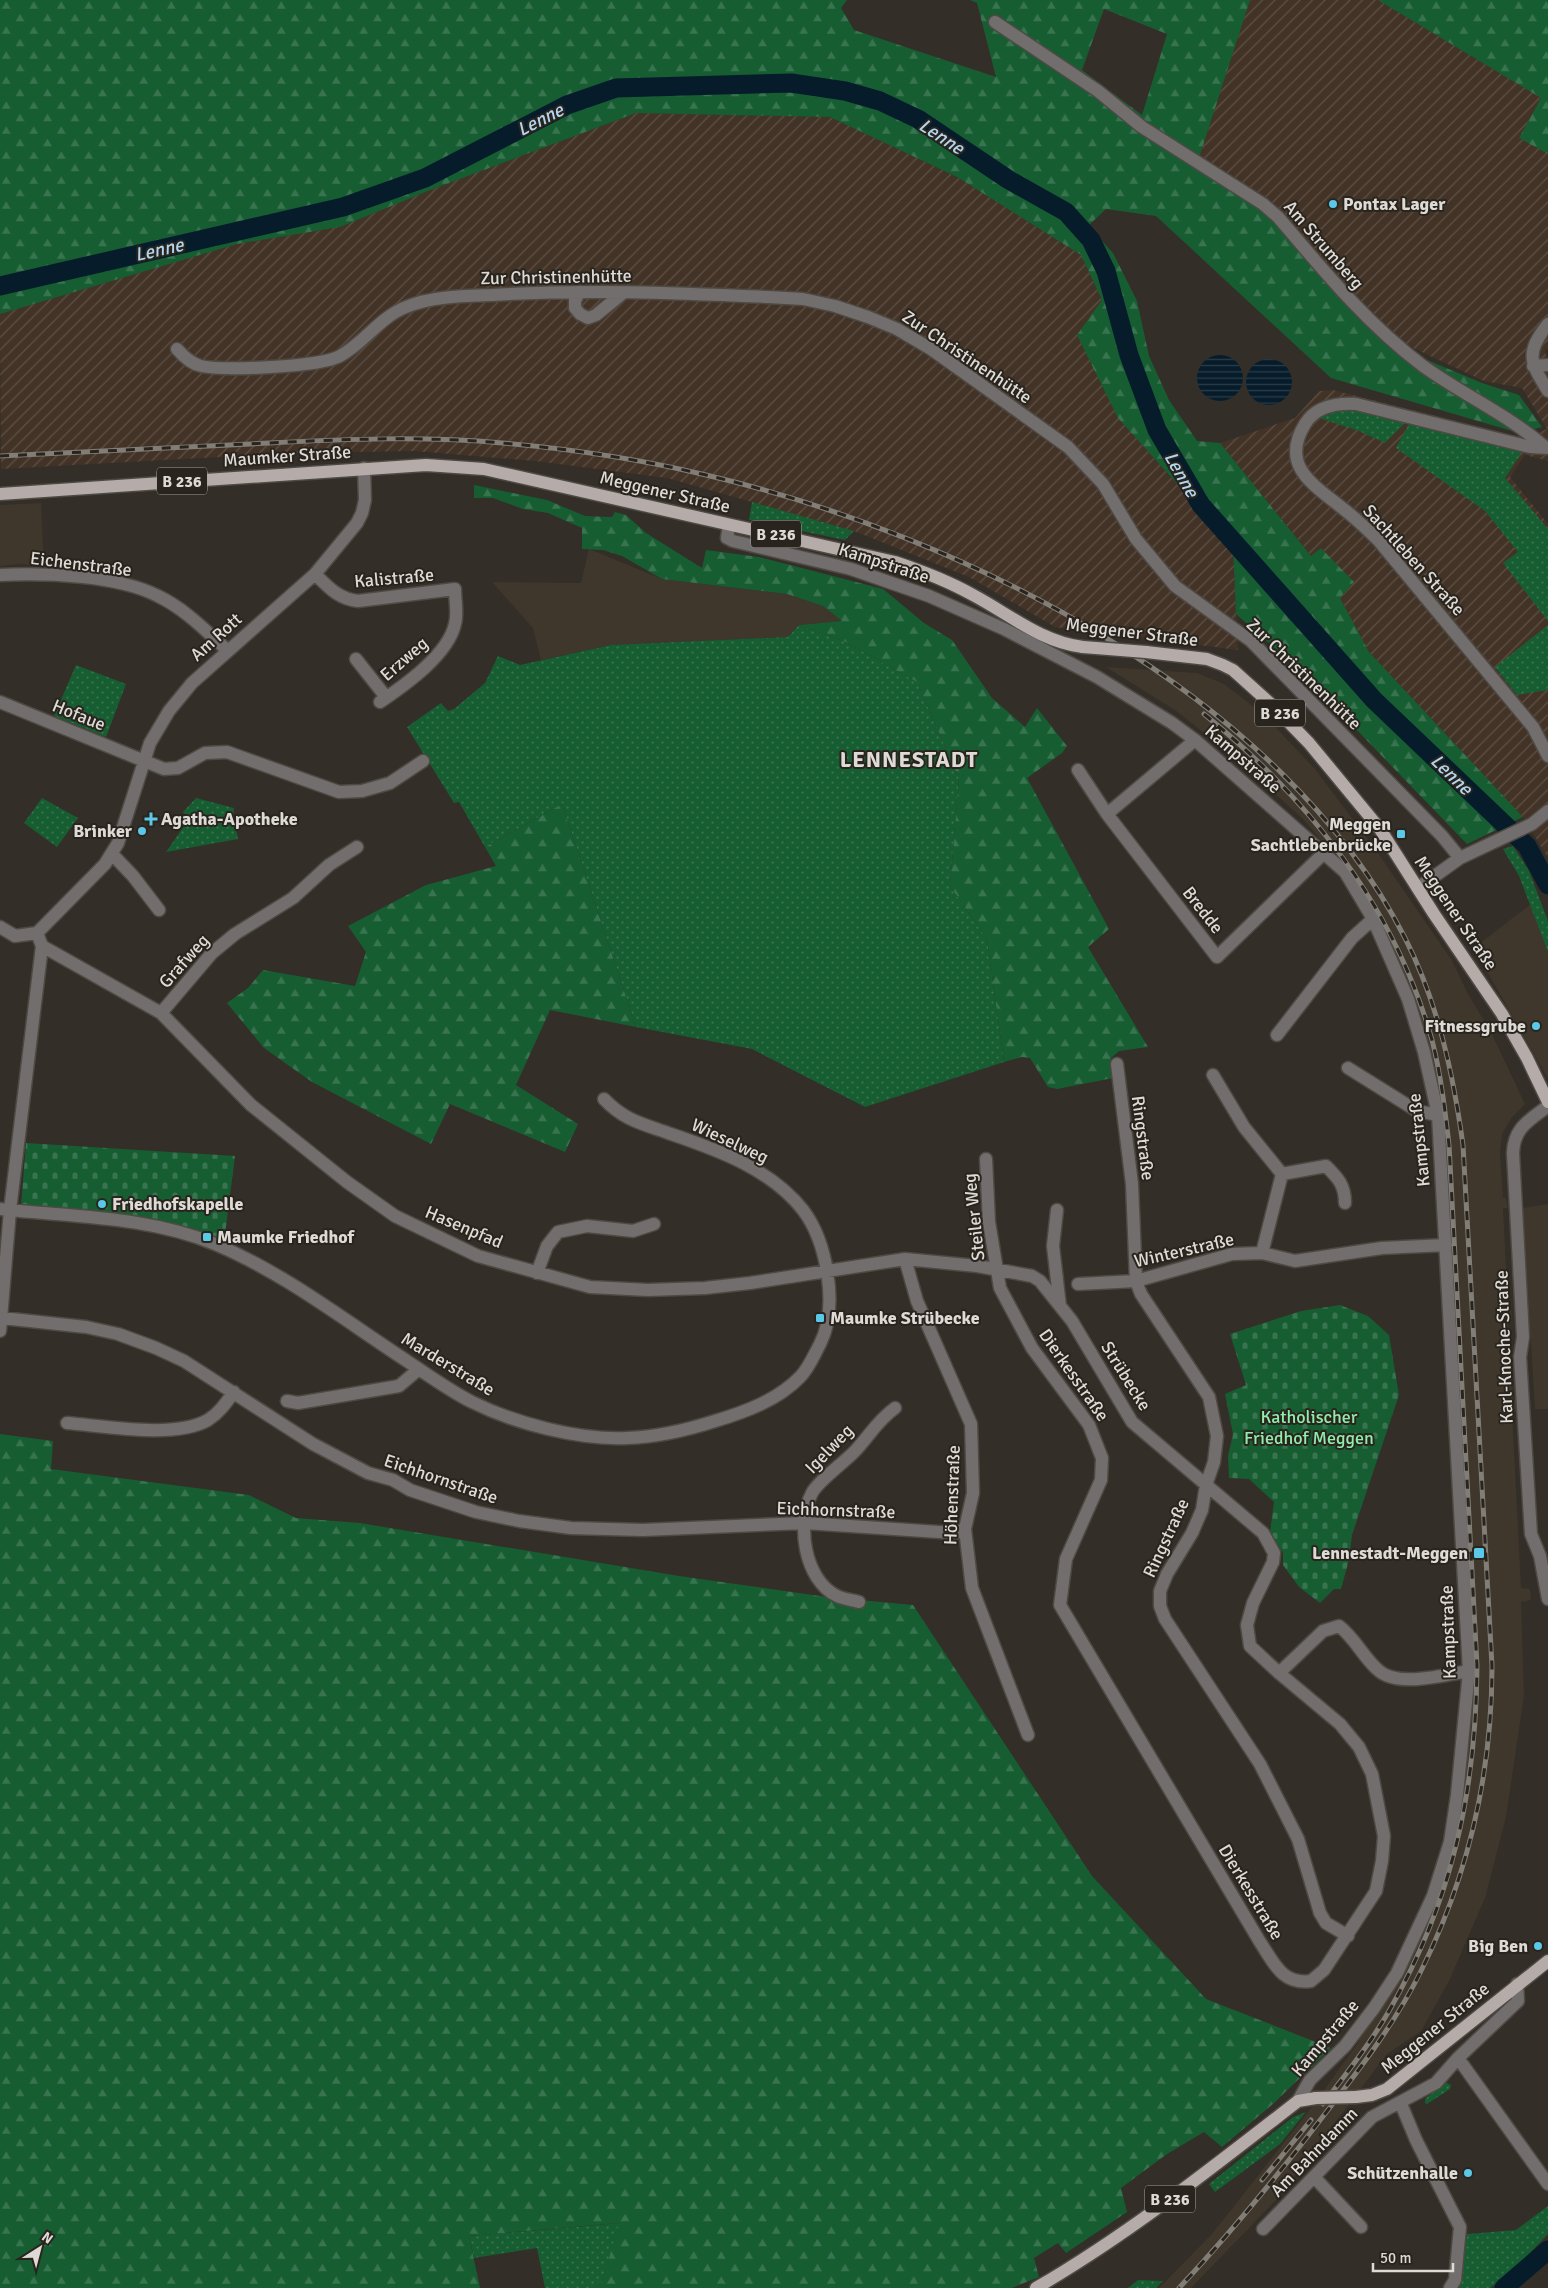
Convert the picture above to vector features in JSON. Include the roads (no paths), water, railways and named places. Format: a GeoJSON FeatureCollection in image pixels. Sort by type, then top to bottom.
{"type":"FeatureCollection","features":[{"type":"Feature","properties":{"kind":"main road","name":"Maumker Straße"},"geometry":{"type":"LineString","coordinates":[[0,494],[426,464]]}},
{"type":"Feature","properties":{"kind":"main road","name":"Meggener Straße"},"geometry":{"type":"LineString","coordinates":[[426,464],[484,468],[895,562],[940,578],[970,593],[1051,640],[1083,647],[1207,659],[1233,670],[1272,705],[1332,769],[1380,829],[1502,1014],[1524,1052],[1548,1104]]}},
{"type":"Feature","properties":{"kind":"main road","name":"Meggener Straße"},"geometry":{"type":"LineString","coordinates":[[1036,2288],[1092,2254],[1151,2213],[1298,2101],[1316,2098],[1372,2095],[1387,2089],[1548,1961]]}},
{"type":"Feature","properties":{"kind":"street","name":"Am Strumberg"},"geometry":{"type":"LineString","coordinates":[[995,22],[1098,91],[1142,127],[1263,204],[1278,217],[1361,312],[1393,342],[1424,367],[1530,433],[1547,448]]}},
{"type":"Feature","properties":{"kind":"street","name":"Zur Christinenhütte"},"geometry":{"type":"LineString","coordinates":[[177,349],[193,363],[208,367],[258,368],[313,364],[338,358],[357,346],[390,315],[407,306],[451,297],[534,292],[768,297],[803,300],[836,306],[868,316],[931,349],[1068,447],[1086,463],[1103,484],[1136,539],[1175,586],[1251,641],[1442,836],[1465,855]]}},
{"type":"Feature","properties":{"kind":"street"},"geometry":{"type":"LineString","coordinates":[[580,292],[575,300],[575,308],[580,314],[588,318],[596,315],[623,293]]}},
{"type":"Feature","properties":{"kind":"street"},"geometry":{"type":"LineString","coordinates":[[1548,324],[1536,344],[1532,356],[1532,366],[1548,391]]}},
{"type":"Feature","properties":{"kind":"street"},"geometry":{"type":"LineString","coordinates":[[1532,366],[1548,365]]}},
{"type":"Feature","properties":{"kind":"street","name":"Sachtleben Straße"},"geometry":{"type":"LineString","coordinates":[[1547,448],[1530,447],[1356,404],[1341,404],[1316,413],[1307,421],[1297,442],[1296,457],[1300,469],[1307,480],[1355,518],[1391,555],[1533,727],[1548,756]]}},
{"type":"Feature","properties":{"kind":"street","name":"Am Rott"},"geometry":{"type":"LineString","coordinates":[[37,934],[106,864],[112,854],[118,843],[150,743],[169,710],[192,682],[315,574],[357,523],[362,513],[364,500],[364,468]]}},
{"type":"Feature","properties":{"kind":"street","name":"Kampstraße"},"geometry":{"type":"LineString","coordinates":[[729,525],[728,538],[732,541],[875,576],[978,617],[1097,677],[1172,723],[1196,740],[1345,872],[1373,919],[1408,999],[1424,1052],[1438,1115],[1446,1244],[1469,1671],[1457,1795],[1450,1842],[1433,1896],[1397,1973],[1374,2008],[1345,2046],[1310,2080],[1298,2101]]}},
{"type":"Feature","properties":{"kind":"street","name":"Eichenstraße"},"geometry":{"type":"LineString","coordinates":[[0,575],[31,574],[103,581],[135,587],[157,595],[181,609],[227,650]]}},
{"type":"Feature","properties":{"kind":"street","name":"Kalistraße"},"geometry":{"type":"LineString","coordinates":[[315,574],[334,593],[346,600],[358,601],[455,589]]}},
{"type":"Feature","properties":{"kind":"street","name":"Erzweg"},"geometry":{"type":"LineString","coordinates":[[356,659],[383,700],[439,655],[450,638],[456,622],[455,589]]}},
{"type":"Feature","properties":{"kind":"street","name":"Hofaue"},"geometry":{"type":"LineString","coordinates":[[0,702],[164,769],[171,770],[205,753],[227,752],[339,792],[362,791],[390,783],[423,761]]}},
{"type":"Feature","properties":{"kind":"street"},"geometry":{"type":"LineString","coordinates":[[1107,814],[1196,740]]}},
{"type":"Feature","properties":{"kind":"street","name":"Bredde"},"geometry":{"type":"LineString","coordinates":[[1078,770],[1107,814],[1217,957],[1324,853]]}},
{"type":"Feature","properties":{"kind":"street"},"geometry":{"type":"LineString","coordinates":[[1418,888],[1465,855],[1532,824],[1548,811]]}},
{"type":"Feature","properties":{"kind":"street","name":"Grafweg"},"geometry":{"type":"LineString","coordinates":[[42,946],[161,1013],[220,947],[235,934],[293,898],[329,866],[357,847]]}},
{"type":"Feature","properties":{"kind":"street"},"geometry":{"type":"LineString","coordinates":[[112,854],[133,876],[158,910]]}},
{"type":"Feature","properties":{"kind":"street"},"geometry":{"type":"LineString","coordinates":[[1277,1035],[1352,938],[1373,919]]}},
{"type":"Feature","properties":{"kind":"street"},"geometry":{"type":"LineString","coordinates":[[0,1332],[5,1210],[42,946],[37,934],[22,937],[3,934]]}},
{"type":"Feature","properties":{"kind":"street","name":"Hasenpfad"},"geometry":{"type":"LineString","coordinates":[[161,1013],[252,1105],[347,1182],[395,1216],[478,1256],[590,1287],[648,1290],[705,1288],[826,1272]]}},
{"type":"Feature","properties":{"kind":"street","name":"Ringstraße"},"geometry":{"type":"LineString","coordinates":[[1116,1064],[1132,1184],[1136,1281],[1150,1308],[1209,1398],[1218,1436],[1214,1462],[1206,1485],[1202,1510],[1192,1532],[1167,1574],[1160,1591],[1160,1606],[1165,1619],[1260,1764],[1298,1839],[1320,1913],[1326,1923],[1348,1936]]}},
{"type":"Feature","properties":{"kind":"street"},"geometry":{"type":"LineString","coordinates":[[1348,1068],[1417,1111],[1438,1115]]}},
{"type":"Feature","properties":{"kind":"street"},"geometry":{"type":"LineString","coordinates":[[1213,1075],[1244,1127],[1282,1174]]}},
{"type":"Feature","properties":{"kind":"street","name":"Wieselweg"},"geometry":{"type":"LineString","coordinates":[[604,1099],[625,1117],[718,1152],[746,1164],[771,1179],[788,1193],[810,1220],[818,1237],[826,1272]]}},
{"type":"Feature","properties":{"kind":"street","name":"Karl-Knoche-Straße"},"geometry":{"type":"LineString","coordinates":[[1548,1104],[1519,1129],[1514,1141],[1513,1153],[1523,1337],[1520,1357],[1531,1534],[1540,1556],[1548,1599]]}},
{"type":"Feature","properties":{"kind":"street","name":"Steiler Weg"},"geometry":{"type":"LineString","coordinates":[[986,1159],[989,1222],[998,1270]]}},
{"type":"Feature","properties":{"kind":"street"},"geometry":{"type":"LineString","coordinates":[[1282,1174],[1326,1166],[1340,1180],[1345,1192],[1345,1203]]}},
{"type":"Feature","properties":{"kind":"street"},"geometry":{"type":"LineString","coordinates":[[1262,1253],[1282,1174]]}},
{"type":"Feature","properties":{"kind":"street","name":"Marderstraße"},"geometry":{"type":"LineString","coordinates":[[5,1210],[150,1226],[212,1243],[268,1270],[309,1295],[472,1402],[527,1424],[583,1435],[616,1439],[692,1429],[759,1406],[799,1379],[812,1360],[823,1338],[828,1320],[830,1302],[826,1272]]}},
{"type":"Feature","properties":{"kind":"street"},"geometry":{"type":"LineString","coordinates":[[1057,1210],[1053,1246],[1060,1306]]}},
{"type":"Feature","properties":{"kind":"street"},"geometry":{"type":"LineString","coordinates":[[537,1273],[547,1246],[558,1232],[587,1226],[633,1231],[654,1224]]}},
{"type":"Feature","properties":{"kind":"street","name":"Winterstraße"},"geometry":{"type":"LineString","coordinates":[[1078,1284],[1136,1281],[1232,1254],[1262,1253],[1295,1261],[1382,1248],[1446,1244]]}},
{"type":"Feature","properties":{"kind":"street","name":"Strübecke"},"geometry":{"type":"LineString","coordinates":[[826,1272],[906,1259],[998,1270],[1032,1276],[1040,1281],[1072,1321],[1132,1422],[1262,1533],[1274,1553],[1273,1562],[1253,1604],[1247,1625],[1250,1646],[1280,1673]]}},
{"type":"Feature","properties":{"kind":"street","name":"Höhenstraße"},"geometry":{"type":"LineString","coordinates":[[906,1259],[917,1300],[970,1424],[973,1492],[965,1529],[972,1588],[1028,1735]]}},
{"type":"Feature","properties":{"kind":"street","name":"Dierkesstraße"},"geometry":{"type":"LineString","coordinates":[[998,1270],[1000,1288],[1013,1316],[1055,1381],[1089,1425],[1102,1458],[1101,1480],[1066,1559],[1060,1605],[1260,1942],[1280,1972],[1291,1981],[1311,1981],[1324,1970],[1376,1891],[1382,1861],[1384,1836],[1372,1774],[1359,1747],[1340,1724],[1280,1673]]}},
{"type":"Feature","properties":{"kind":"street","name":"Eichhornstraße"},"geometry":{"type":"LineString","coordinates":[[2,1318],[86,1327],[118,1334],[184,1361],[313,1444],[374,1476],[393,1480],[410,1490],[476,1512],[519,1521],[571,1528],[643,1530],[805,1523],[954,1533],[965,1529]]}},
{"type":"Feature","properties":{"kind":"street"},"geometry":{"type":"LineString","coordinates":[[287,1401],[298,1403],[399,1386],[419,1369]]}},
{"type":"Feature","properties":{"kind":"street"},"geometry":{"type":"LineString","coordinates":[[67,1423],[160,1430],[191,1427],[207,1420],[221,1410],[234,1392]]}},
{"type":"Feature","properties":{"kind":"street","name":"Igelweg"},"geometry":{"type":"LineString","coordinates":[[859,1602],[837,1596],[826,1588],[815,1573],[807,1558],[805,1523],[807,1506],[812,1491],[856,1450],[882,1418],[894,1408]]}},
{"type":"Feature","properties":{"kind":"street"},"geometry":{"type":"LineString","coordinates":[[1280,1673],[1323,1631],[1338,1626],[1347,1632],[1377,1670],[1386,1676],[1402,1680],[1469,1671]]}},
{"type":"Feature","properties":{"kind":"street","name":"Am Bahndamm"},"geometry":{"type":"LineString","coordinates":[[1263,2229],[1315,2178],[1372,2117],[1392,2106],[1400,2104],[1436,2083],[1458,2058],[1518,2001],[1517,1984]]}},
{"type":"Feature","properties":{"kind":"street"},"geometry":{"type":"LineString","coordinates":[[1458,2058],[1548,2184]]}},
{"type":"Feature","properties":{"kind":"street"},"geometry":{"type":"LineString","coordinates":[[1400,2104],[1460,2227],[1454,2280],[1450,2288]]}},
{"type":"Feature","properties":{"kind":"street"},"geometry":{"type":"LineString","coordinates":[[1315,2178],[1361,2227]]}},
{"type":"Feature","properties":{"kind":"water"},"geometry":{"type":"Polygon","coordinates":[[[1220,355],[1233,359],[1239,365],[1243,378],[1239,391],[1233,397],[1220,401],[1207,397],[1201,391],[1197,378],[1201,365],[1207,359],[1220,355]]]}},
{"type":"Feature","properties":{"kind":"water"},"geometry":{"type":"Polygon","coordinates":[[[1269,359],[1282,363],[1288,369],[1292,382],[1288,395],[1282,401],[1269,405],[1256,401],[1250,395],[1246,382],[1250,369],[1256,363],[1269,359]]]}},
{"type":"Feature","properties":{"kind":"waterway","name":"Lenne"},"geometry":{"type":"LineString","coordinates":[[0,286],[343,207],[425,178],[567,105],[616,88],[791,83],[845,91],[880,101],[918,119],[1009,180],[1066,212],[1091,240],[1106,271],[1129,355],[1157,430],[1201,505],[1374,700],[1527,846],[1548,885]]}},
{"type":"Feature","properties":{"kind":"waterway","name":"Lenne"},"geometry":{"type":"LineString","coordinates":[[1504,2288],[1548,2250]]}},
{"type":"Feature","properties":{"kind":"railway"},"geometry":{"type":"LineString","coordinates":[[0,456],[327,440],[415,439],[473,441],[528,445],[630,459],[706,475],[805,502],[906,538],[1007,584],[1105,638],[1197,700],[1280,771],[1350,851],[1405,938],[1417,963],[1443,1039],[1459,1118],[1463,1145],[1492,1666],[1488,1746],[1474,1824],[1452,1900],[1437,1937],[1409,1994],[1369,2055],[1311,2132],[1247,2212],[1179,2288]]}},
{"type":"Feature","properties":{"kind":"railway"},"geometry":{"type":"LineString","coordinates":[[1204,714],[1243,747],[1313,820],[1344,859],[1371,901],[1395,945],[1416,991],[1432,1040],[1440,1079],[1449,1145],[1477,1666],[1472,1758],[1456,1844],[1444,1887],[1411,1970],[1382,2023],[1358,2059],[1323,2104]]}},
{"type":"Feature","properties":{"kind":"railway"},"geometry":{"type":"LineString","coordinates":[[1262,2180],[1311,2120]]}},
{"type":"Feature","properties":{"kind":"place","name":"Pontax Lager"},"geometry":{"type":"Point","coordinates":[1333,204]}},
{"type":"Feature","properties":{"kind":"place","name":"Agatha-Apotheke"},"geometry":{"type":"Point","coordinates":[151,819]}},
{"type":"Feature","properties":{"kind":"place","name":"Brinker"},"geometry":{"type":"Point","coordinates":[142,831]}},
{"type":"Feature","properties":{"kind":"place","name":"Meggen Sachtlebenbrücke"},"geometry":{"type":"Point","coordinates":[1401,834]}},
{"type":"Feature","properties":{"kind":"place","name":"Fitnessgrube"},"geometry":{"type":"Point","coordinates":[1536,1026]}},
{"type":"Feature","properties":{"kind":"place","name":"Friedhofskapelle"},"geometry":{"type":"Point","coordinates":[102,1204]}},
{"type":"Feature","properties":{"kind":"place","name":"Maumke Friedhof"},"geometry":{"type":"Point","coordinates":[207,1237]}},
{"type":"Feature","properties":{"kind":"place","name":"Maumke Strübecke"},"geometry":{"type":"Point","coordinates":[820,1318]}},
{"type":"Feature","properties":{"kind":"place","name":"Lennestadt-Meggen"},"geometry":{"type":"Point","coordinates":[1479,1553]}},
{"type":"Feature","properties":{"kind":"place","name":"Big Ben"},"geometry":{"type":"Point","coordinates":[1538,1946]}},
{"type":"Feature","properties":{"kind":"place","name":"Schützenhalle"},"geometry":{"type":"Point","coordinates":[1468,2173]}},
{"type":"Feature","properties":{"kind":"district","name":"LENNESTADT"},"geometry":{"type":"Point","coordinates":[909,759]}},
{"type":"Feature","properties":{"kind":"park label","name":"Katholischer Friedhof Meggen"},"geometry":{"type":"Point","coordinates":[1309,1427]}}]}
